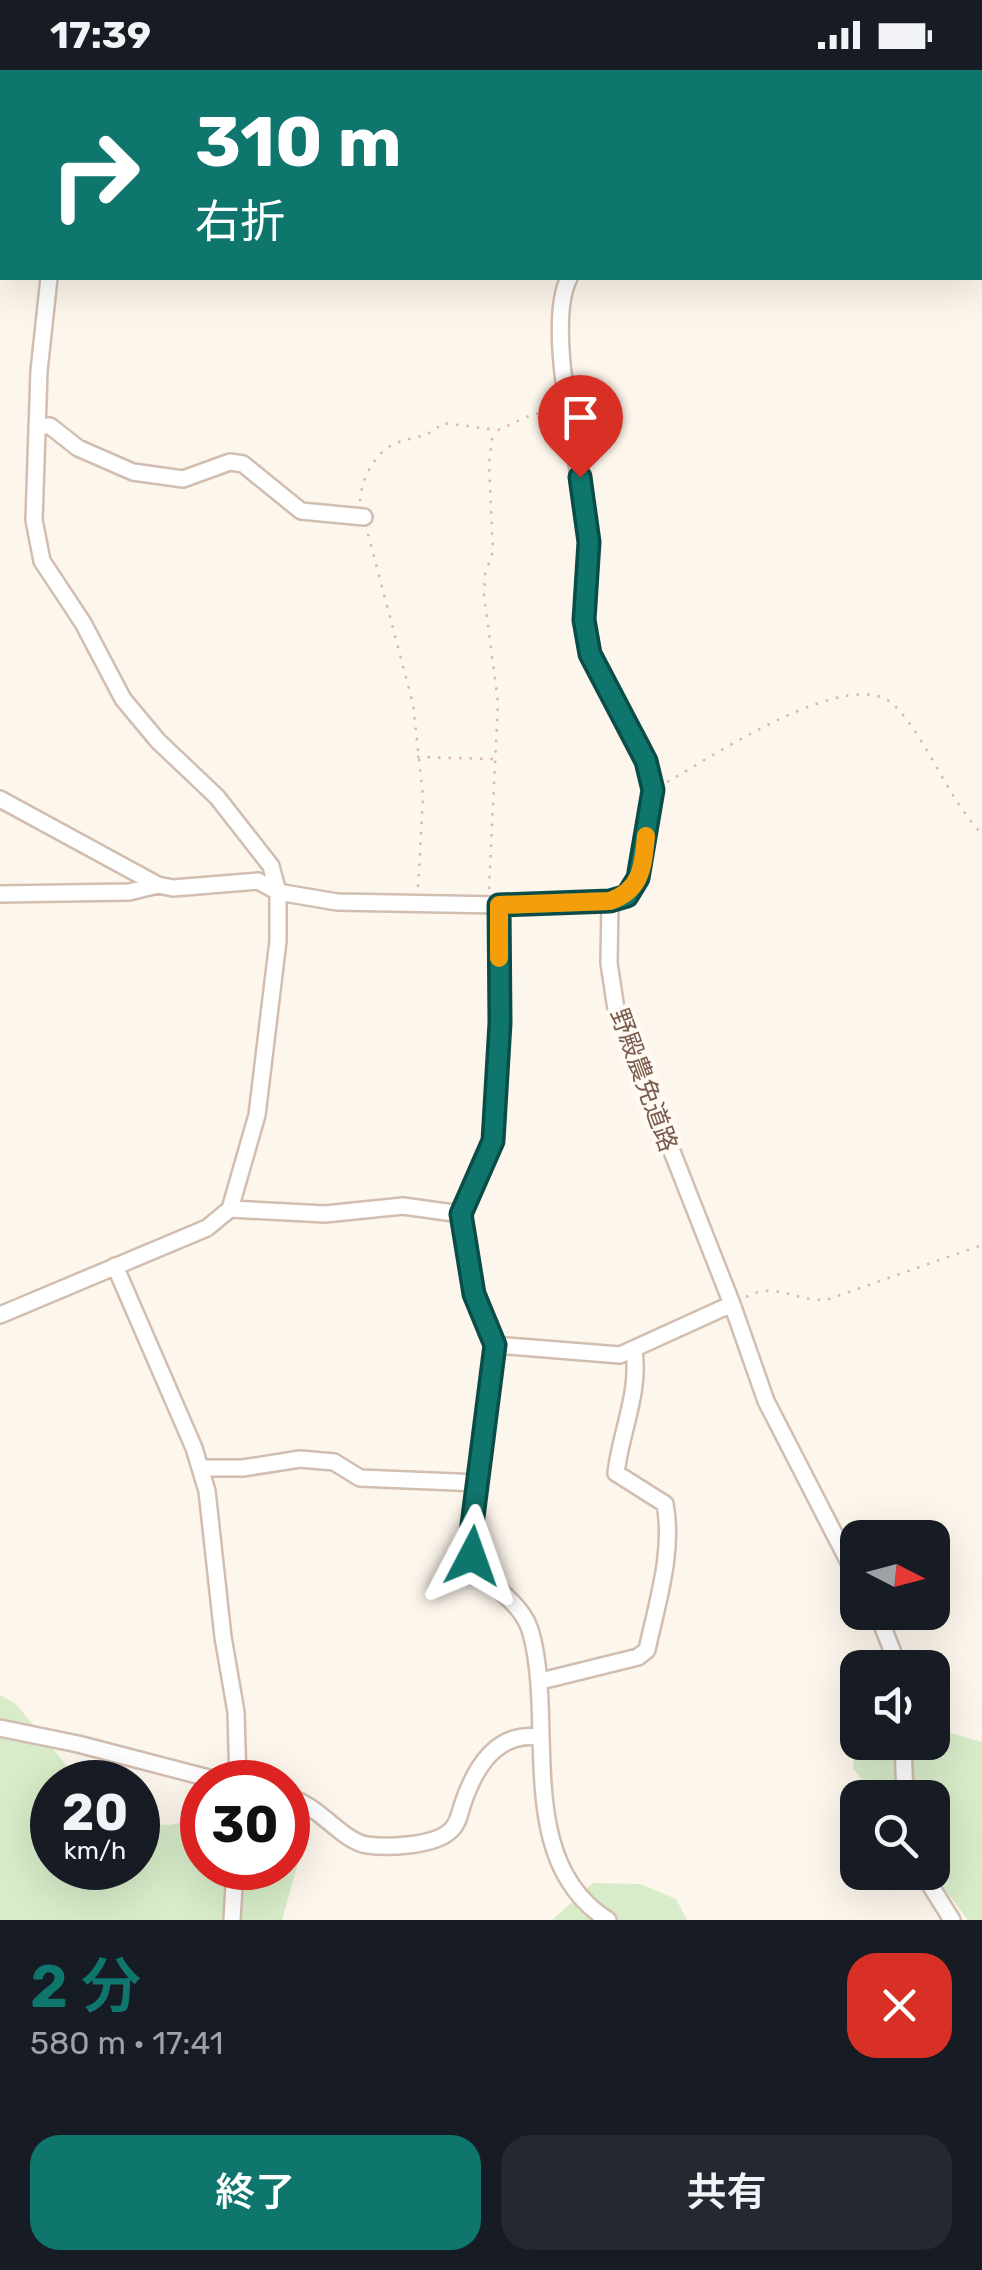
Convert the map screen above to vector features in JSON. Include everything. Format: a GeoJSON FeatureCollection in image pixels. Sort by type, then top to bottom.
{"type":"FeatureCollection","features":[{"type":"Feature","properties":{"kind":"street"},"geometry":{"type":"LineString","coordinates":[[0,1315],[207,1228],[230,1209],[260,1097],[278,941],[278,892],[271,866],[216,797],[158,741],[122,699],[84,623],[42,560],[34,520],[49,280]]}},
{"type":"Feature","properties":{"kind":"street"},"geometry":{"type":"LineString","coordinates":[[0,798],[158,885],[173,888],[258,881],[278,892],[336,902],[418,904],[610,901],[627,896],[638,878],[653,790],[646,761],[598,675],[586,634],[589,542],[560,342],[560,302],[567,280]]}},
{"type":"Feature","properties":{"kind":"street"},"geometry":{"type":"LineString","coordinates":[[38,425],[50,426],[78,448],[132,472],[183,479],[230,462],[243,464],[301,511],[364,517]]}},
{"type":"Feature","properties":{"kind":"street"},"geometry":{"type":"LineString","coordinates":[[0,894],[129,892],[158,885]]}},
{"type":"Feature","properties":{"kind":"street","name":"野殿農免道路"},"geometry":{"type":"LineString","coordinates":[[610,901],[609,963],[616,1010],[782,1435],[840,1546]]}},
{"type":"Feature","properties":{"kind":"street"},"geometry":{"type":"LineString","coordinates":[[493,905],[500,1023],[493,1141],[461,1214],[474,1294],[495,1345],[472,1525],[472,1556],[479,1572],[523,1612],[541,1680],[538,1737],[555,1850],[569,1882],[608,1920]]}},
{"type":"Feature","properties":{"kind":"street"},"geometry":{"type":"LineString","coordinates":[[230,1209],[324,1214],[403,1206],[461,1214]]}},
{"type":"Feature","properties":{"kind":"street"},"geometry":{"type":"LineString","coordinates":[[115,1266],[207,1490],[223,1637],[236,1712],[237,1760]]}},
{"type":"Feature","properties":{"kind":"street"},"geometry":{"type":"LineString","coordinates":[[495,1345],[607,1357],[634,1350],[732,1304]]}},
{"type":"Feature","properties":{"kind":"street"},"geometry":{"type":"LineString","coordinates":[[541,1680],[638,1656],[647,1650],[663,1578],[669,1523],[665,1504],[616,1473],[620,1437],[635,1397],[634,1350]]}},
{"type":"Feature","properties":{"kind":"street"},"geometry":{"type":"LineString","coordinates":[[200,1468],[243,1468],[300,1459],[334,1462],[360,1478],[480,1483]]}},
{"type":"Feature","properties":{"kind":"street"},"geometry":{"type":"LineString","coordinates":[[0,1728],[180,1771]]}},
{"type":"Feature","properties":{"kind":"street"},"geometry":{"type":"LineString","coordinates":[[310,1805],[359,1844],[405,1844],[436,1838],[449,1833],[456,1824],[482,1762],[506,1742],[538,1737]]}},
{"type":"Feature","properties":{"kind":"street"},"geometry":{"type":"LineString","coordinates":[[232,1920],[234,1890]]}},
{"type":"Feature","properties":{"kind":"street"},"geometry":{"type":"LineString","coordinates":[[933,1890],[952,1920]]}},
{"type":"Feature","properties":{"kind":"path"},"geometry":{"type":"LineString","coordinates":[[418,904],[424,796],[413,704],[388,618],[361,489],[384,450],[400,441],[434,432],[442,423],[498,430],[533,414],[553,414],[558,405]]}},
{"type":"Feature","properties":{"kind":"path"},"geometry":{"type":"LineString","coordinates":[[493,428],[489,464],[493,552],[485,574],[484,594],[497,676],[493,905]]}},
{"type":"Feature","properties":{"kind":"path"},"geometry":{"type":"LineString","coordinates":[[653,790],[772,723],[852,693],[867,692],[880,695],[899,709],[962,810],[982,834]]}},
{"type":"Feature","properties":{"kind":"path"},"geometry":{"type":"LineString","coordinates":[[417,757],[496,760]]}},
{"type":"Feature","properties":{"kind":"path"},"geometry":{"type":"LineString","coordinates":[[732,1304],[767,1288],[808,1299],[829,1298],[982,1245]]}},
{"type":"Feature","properties":{"kind":"green space"},"geometry":{"type":"Polygon","coordinates":[[[0,1695],[16,1704],[62,1760],[30,1760],[30,1890],[160,1890],[160,1825],[180,1823],[180,1890],[290,1890],[282,1920],[0,1920],[0,1695]]]}},
{"type":"Feature","properties":{"kind":"green space"},"geometry":{"type":"Polygon","coordinates":[[[950,1733],[982,1742],[982,1920],[968,1920],[945,1890],[950,1890],[950,1780],[862,1780],[853,1768],[854,1760],[950,1760],[950,1733]]]}},
{"type":"Feature","properties":{"kind":"green space"},"geometry":{"type":"Polygon","coordinates":[[[593,1883],[640,1884],[676,1899],[687,1920],[552,1920],[593,1883]]]}},
{"type":"Feature","properties":{"kind":"slow traffic"},"geometry":{"type":"LineString","coordinates":[[499,958],[499,905],[610,901],[627,896],[638,878],[646,836]]}},
{"type":"Feature","properties":{"kind":"route"},"geometry":{"type":"LineString","coordinates":[[472,1556],[472,1525],[495,1345],[474,1294],[461,1214],[493,1141],[500,1023],[499,905],[610,901],[627,896],[643,862],[653,790],[646,761],[590,654],[584,620],[589,542],[580,477]]}}]}
